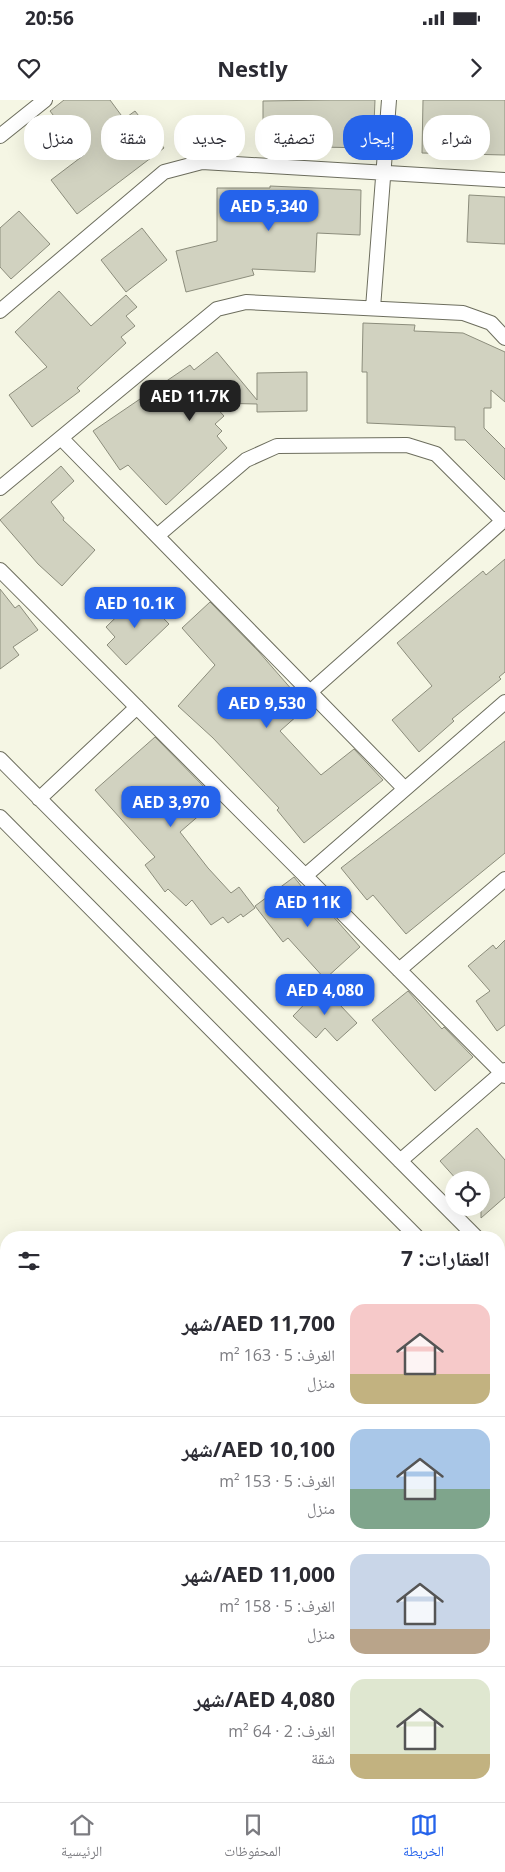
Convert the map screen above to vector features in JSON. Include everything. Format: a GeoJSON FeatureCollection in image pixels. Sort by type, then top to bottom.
{"type":"FeatureCollection","features":[{"type":"Feature","properties":{"kind":"street"},"geometry":{"type":"LineString","coordinates":[[0,136],[45,100]]}},
{"type":"Feature","properties":{"kind":"street"},"geometry":{"type":"LineString","coordinates":[[373,308],[390,100]]}},
{"type":"Feature","properties":{"kind":"street"},"geometry":{"type":"LineString","coordinates":[[1,308],[164,172],[202,162],[505,180]]}},
{"type":"Feature","properties":{"kind":"street"},"geometry":{"type":"LineString","coordinates":[[0,488],[217,309],[246,302],[463,313],[491,323],[505,338]]}},
{"type":"Feature","properties":{"kind":"street"},"geometry":{"type":"LineString","coordinates":[[61,438],[405,789]]}},
{"type":"Feature","properties":{"kind":"street"},"geometry":{"type":"LineString","coordinates":[[157,536],[246,460],[277,446],[407,445],[436,454],[504,520],[310,692]]}},
{"type":"Feature","properties":{"kind":"street"},"geometry":{"type":"LineString","coordinates":[[0,570],[504,1073],[400,1161]]}},
{"type":"Feature","properties":{"kind":"street"},"geometry":{"type":"LineString","coordinates":[[305,876],[505,702]]}},
{"type":"Feature","properties":{"kind":"street"},"geometry":{"type":"LineString","coordinates":[[39,799],[136,707]]}},
{"type":"Feature","properties":{"kind":"street"},"geometry":{"type":"LineString","coordinates":[[0,759],[470,1231]]}},
{"type":"Feature","properties":{"kind":"street"},"geometry":{"type":"LineString","coordinates":[[0,817],[411,1231]]}},
{"type":"Feature","properties":{"kind":"street"},"geometry":{"type":"LineString","coordinates":[[399,970],[505,879]]}},
{"type":"Feature","properties":{"kind":"building"},"geometry":{"type":"Polygon","coordinates":[[[64,100],[110,100],[121,115],[101,115],[101,160],[148,160],[77,214],[51,180],[77,160],[91,160],[91,115],[53,115],[50,111],[64,100]]]}},
{"type":"Feature","properties":{"kind":"building"},"geometry":{"type":"Polygon","coordinates":[[[375,100],[374,115],[343,115],[343,147],[333,147],[333,115],[263,115],[263,101],[375,100]]]}},
{"type":"Feature","properties":{"kind":"building"},"geometry":{"type":"Polygon","coordinates":[[[423,100],[505,100],[505,155],[490,155],[490,115],[423,115],[422,153],[423,100]]]}},
{"type":"Feature","properties":{"kind":"building"},"geometry":{"type":"Polygon","coordinates":[[[135,111],[138,115],[130,115],[135,111]]]}},
{"type":"Feature","properties":{"kind":"building"},"geometry":{"type":"Polygon","coordinates":[[[270,186],[361,190],[360,235],[317,233],[315,272],[252,269],[254,275],[186,292],[176,251],[217,241],[217,188],[270,188],[270,186]]]}},
{"type":"Feature","properties":{"kind":"building"},"geometry":{"type":"Polygon","coordinates":[[[469,195],[505,197],[505,244],[467,242],[469,195]]]}},
{"type":"Feature","properties":{"kind":"building"},"geometry":{"type":"Polygon","coordinates":[[[19,211],[50,244],[11,279],[0,267],[0,228],[19,211]]]}},
{"type":"Feature","properties":{"kind":"building"},"geometry":{"type":"Polygon","coordinates":[[[142,228],[167,260],[126,292],[101,260],[142,228]]]}},
{"type":"Feature","properties":{"kind":"building"},"geometry":{"type":"Polygon","coordinates":[[[59,291],[91,326],[126,295],[137,307],[126,316],[135,326],[121,337],[126,343],[77,388],[80,391],[32,427],[9,395],[47,367],[15,332],[59,291]]]}},
{"type":"Feature","properties":{"kind":"building"},"geometry":{"type":"Polygon","coordinates":[[[363,323],[415,325],[414,331],[463,333],[505,352],[505,402],[491,390],[491,408],[484,408],[484,428],[505,449],[505,480],[465,440],[455,440],[455,427],[367,423],[367,372],[362,372],[363,323]]]}},
{"type":"Feature","properties":{"kind":"building"},"geometry":{"type":"Polygon","coordinates":[[[217,352],[257,400],[257,373],[307,372],[307,411],[257,412],[257,404],[212,403],[224,416],[215,424],[222,431],[217,436],[227,448],[166,505],[128,465],[120,470],[93,431],[190,365],[194,370],[217,352]]]}},
{"type":"Feature","properties":{"kind":"building"},"geometry":{"type":"Polygon","coordinates":[[[61,466],[74,481],[51,502],[64,518],[63,520],[95,550],[62,586],[38,564],[0,520],[61,466]]]}},
{"type":"Feature","properties":{"kind":"building"},"geometry":{"type":"Polygon","coordinates":[[[505,559],[505,672],[499,677],[501,679],[452,719],[454,721],[419,752],[392,720],[432,686],[397,643],[483,571],[486,575],[505,559]]]}},
{"type":"Feature","properties":{"kind":"building"},"geometry":{"type":"Polygon","coordinates":[[[0,589],[15,608],[19,605],[38,630],[13,647],[19,655],[0,669],[0,589]]]}},
{"type":"Feature","properties":{"kind":"building"},"geometry":{"type":"Polygon","coordinates":[[[140,594],[169,624],[126,665],[107,645],[115,637],[106,627],[140,594]]]}},
{"type":"Feature","properties":{"kind":"building"},"geometry":{"type":"Polygon","coordinates":[[[210,602],[259,652],[307,707],[280,731],[321,775],[354,749],[383,780],[304,843],[277,810],[279,808],[213,738],[178,706],[215,665],[182,628],[210,602]]]}},
{"type":"Feature","properties":{"kind":"building"},"geometry":{"type":"Polygon","coordinates":[[[155,737],[217,800],[180,832],[208,868],[231,893],[239,887],[255,908],[243,917],[241,914],[228,923],[223,917],[211,925],[192,900],[186,906],[168,889],[165,892],[145,865],[155,857],[95,790],[155,737]]]}},
{"type":"Feature","properties":{"kind":"building"},"geometry":{"type":"Polygon","coordinates":[[[505,741],[505,853],[406,934],[373,895],[367,900],[341,868],[505,741]]]}},
{"type":"Feature","properties":{"kind":"building"},"geometry":{"type":"Polygon","coordinates":[[[294,877],[327,918],[331,914],[360,947],[325,979],[288,938],[283,942],[255,906],[294,877]]]}},
{"type":"Feature","properties":{"kind":"building"},"geometry":{"type":"Polygon","coordinates":[[[505,940],[505,1025],[497,1031],[476,1001],[490,991],[468,966],[493,945],[496,949],[505,940]]]}},
{"type":"Feature","properties":{"kind":"building"},"geometry":{"type":"Polygon","coordinates":[[[322,986],[357,1023],[337,1041],[325,1028],[316,1038],[293,1016],[322,986]]]}},
{"type":"Feature","properties":{"kind":"building"},"geometry":{"type":"Polygon","coordinates":[[[408,991],[442,1029],[444,1027],[473,1057],[435,1091],[372,1020],[408,991]]]}},
{"type":"Feature","properties":{"kind":"building"},"geometry":{"type":"Polygon","coordinates":[[[477,1128],[505,1160],[505,1197],[490,1210],[490,1171],[449,1171],[440,1161],[477,1128]]]}}]}
